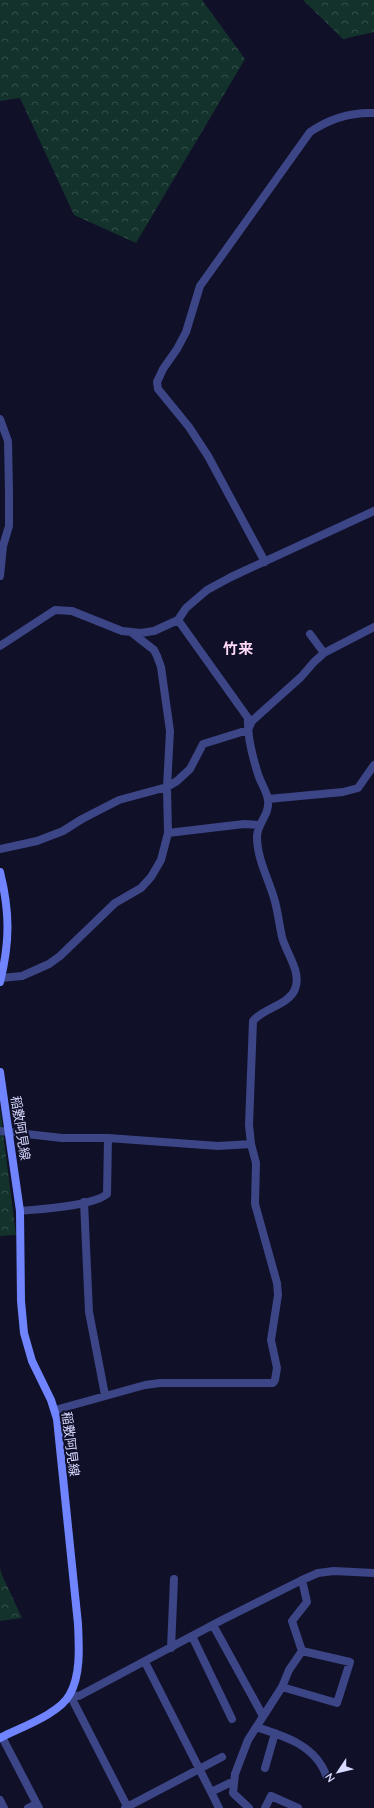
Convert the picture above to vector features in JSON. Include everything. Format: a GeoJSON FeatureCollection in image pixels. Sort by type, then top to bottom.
{"type":"FeatureCollection","features":[{"type":"Feature","properties":{"kind":"main road"},"geometry":{"type":"LineString","coordinates":[[0,872],[5,894],[8,930],[7,948],[1,980]]}},
{"type":"Feature","properties":{"kind":"main road","name":"稲敷阿見線"},"geometry":{"type":"LineString","coordinates":[[0,1072],[10,1132],[20,1211],[21,1301],[24,1333],[32,1361],[55,1410],[58,1429],[78,1624],[78,1662],[70,1694]]}},
{"type":"Feature","properties":{"kind":"main road"},"geometry":{"type":"LineString","coordinates":[[1,1738],[55,1709],[70,1694]]}},
{"type":"Feature","properties":{"kind":"street"},"geometry":{"type":"LineString","coordinates":[[265,562],[208,456],[189,427],[158,389],[157,382],[186,332],[200,286],[310,132],[324,122],[341,116],[364,112],[374,113]]}},
{"type":"Feature","properties":{"kind":"street"},"geometry":{"type":"LineString","coordinates":[[0,419],[8,441],[9,526],[3,546],[0,576]]}},
{"type":"Feature","properties":{"kind":"street"},"geometry":{"type":"LineString","coordinates":[[0,646],[55,610],[72,611],[122,631],[154,631],[178,620],[186,608],[207,590],[374,511]]}},
{"type":"Feature","properties":{"kind":"street"},"geometry":{"type":"LineString","coordinates":[[55,1410],[104,1395],[160,1383],[272,1383],[275,1380],[277,1368],[271,1340],[278,1295],[277,1283],[256,1210],[254,1187],[256,1163],[251,1144],[249,1125],[253,1021],[257,1016],[286,999],[294,992],[297,979],[282,938],[279,914],[259,853],[257,836],[259,825],[268,809],[268,800],[259,777],[248,730],[248,718],[178,620]]}},
{"type":"Feature","properties":{"kind":"street"},"geometry":{"type":"LineString","coordinates":[[0,849],[37,841],[63,831],[82,819],[119,800],[167,788],[190,769],[202,744],[248,730],[252,721],[297,681],[324,654],[374,627]]}},
{"type":"Feature","properties":{"kind":"street"},"geometry":{"type":"LineString","coordinates":[[1,980],[22,976],[49,964],[60,956],[115,903],[141,888],[151,877],[161,860],[168,833],[167,788],[170,731],[161,667],[154,650],[131,632]]}},
{"type":"Feature","properties":{"kind":"street"},"geometry":{"type":"LineString","coordinates":[[310,634],[324,654]]}},
{"type":"Feature","properties":{"kind":"street"},"geometry":{"type":"LineString","coordinates":[[268,800],[343,792],[358,788],[374,765]]}},
{"type":"Feature","properties":{"kind":"street"},"geometry":{"type":"LineString","coordinates":[[168,833],[244,824],[259,825]]}},
{"type":"Feature","properties":{"kind":"street"},"geometry":{"type":"LineString","coordinates":[[0,1132],[62,1138],[108,1138],[218,1146],[251,1144]]}},
{"type":"Feature","properties":{"kind":"street"},"geometry":{"type":"LineString","coordinates":[[20,1211],[84,1202],[104,1197],[108,1194],[108,1138]]}},
{"type":"Feature","properties":{"kind":"street"},"geometry":{"type":"LineString","coordinates":[[84,1202],[89,1312],[104,1395]]}},
{"type":"Feature","properties":{"kind":"street"},"geometry":{"type":"LineString","coordinates":[[70,1694],[79,1696],[145,1662],[213,1624],[318,1573],[334,1571],[374,1573]]}},
{"type":"Feature","properties":{"kind":"street"},"geometry":{"type":"LineString","coordinates":[[171,1648],[174,1579]]}},
{"type":"Feature","properties":{"kind":"street"},"geometry":{"type":"LineString","coordinates":[[302,1580],[307,1602],[292,1620],[302,1651]]}},
{"type":"Feature","properties":{"kind":"street"},"geometry":{"type":"LineString","coordinates":[[213,1624],[263,1716]]}},
{"type":"Feature","properties":{"kind":"street"},"geometry":{"type":"LineString","coordinates":[[192,1636],[232,1719]]}},
{"type":"Feature","properties":{"kind":"street"},"geometry":{"type":"LineString","coordinates":[[249,1808],[233,1793],[234,1781],[248,1740],[282,1687],[289,1670],[302,1651]]}},
{"type":"Feature","properties":{"kind":"street"},"geometry":{"type":"LineString","coordinates":[[282,1687],[336,1703],[350,1662],[302,1651]]}},
{"type":"Feature","properties":{"kind":"street"},"geometry":{"type":"LineString","coordinates":[[145,1662],[219,1808]]}},
{"type":"Feature","properties":{"kind":"street"},"geometry":{"type":"LineString","coordinates":[[70,1694],[127,1808],[222,1757]]}},
{"type":"Feature","properties":{"kind":"street"},"geometry":{"type":"LineString","coordinates":[[256,1727],[295,1741],[307,1749],[318,1760],[326,1775]]}},
{"type":"Feature","properties":{"kind":"street"},"geometry":{"type":"LineString","coordinates":[[265,1768],[275,1733]]}},
{"type":"Feature","properties":{"kind":"street"},"geometry":{"type":"LineString","coordinates":[[1,1738],[37,1806],[28,1808]]}},
{"type":"Feature","properties":{"kind":"street"},"geometry":{"type":"LineString","coordinates":[[211,1792],[234,1781]]}},
{"type":"Feature","properties":{"kind":"street"},"geometry":{"type":"LineString","coordinates":[[264,1808],[271,1796],[298,1808]]}},
{"type":"Feature","properties":{"kind":"street"},"geometry":{"type":"LineString","coordinates":[[0,1800],[4,1808]]}},
{"type":"Feature","properties":{"kind":"green space"},"geometry":{"type":"Polygon","coordinates":[[[0,0],[202,0],[245,59],[136,243],[74,215],[20,98],[0,101],[0,0]]]}},
{"type":"Feature","properties":{"kind":"green space"},"geometry":{"type":"Polygon","coordinates":[[[303,0],[374,0],[374,32],[343,39],[303,0]]]}},
{"type":"Feature","properties":{"kind":"green space"},"geometry":{"type":"Polygon","coordinates":[[[0,1108],[16,1235],[0,1236],[0,1108]]]}},
{"type":"Feature","properties":{"kind":"green space"},"geometry":{"type":"Polygon","coordinates":[[[0,1568],[2,1575],[22,1618],[0,1621],[0,1568]]]}},
{"type":"Feature","properties":{"kind":"district","name":"竹来"},"geometry":{"type":"Point","coordinates":[238,648]}}]}
